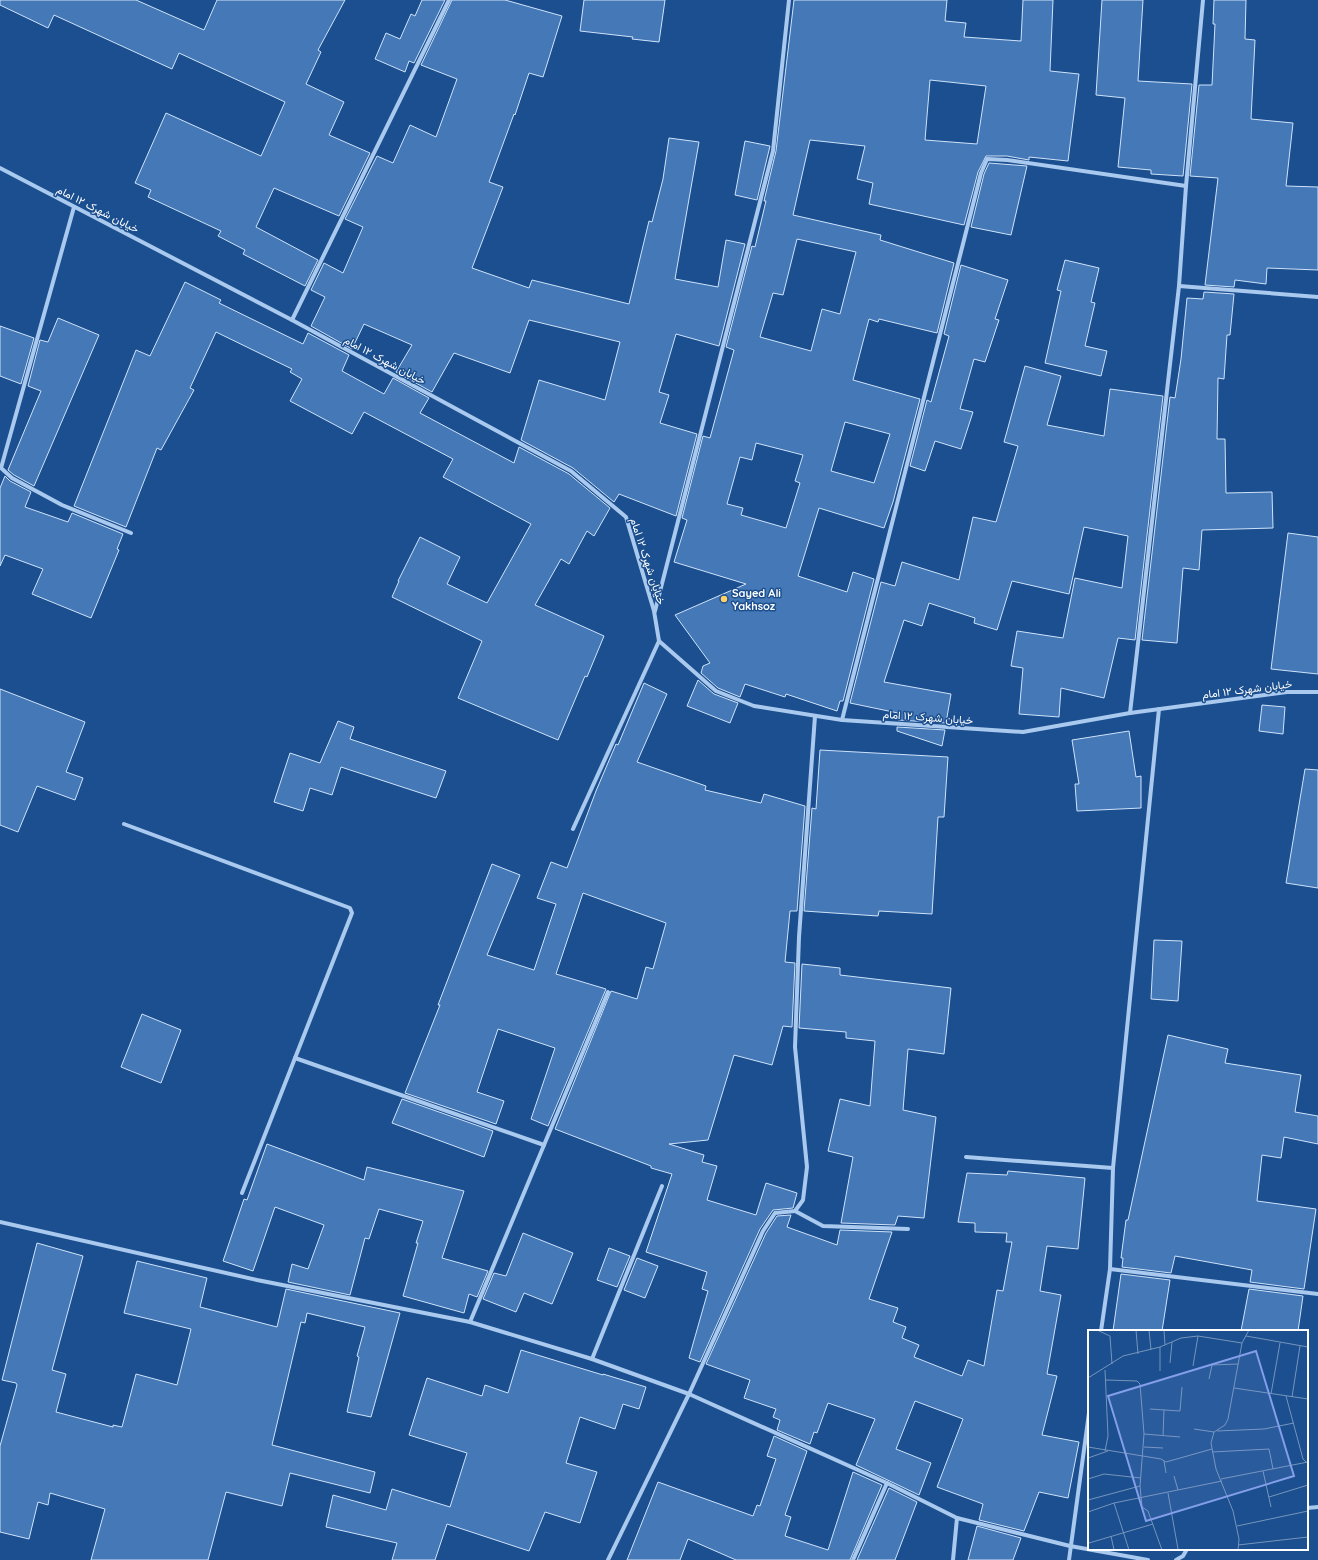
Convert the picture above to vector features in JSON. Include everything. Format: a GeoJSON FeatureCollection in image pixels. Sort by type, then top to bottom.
{"type":"FeatureCollection","features":[{"type":"Feature","properties":{"kind":"street"},"geometry":{"type":"LineString","coordinates":[[292,320],[449,0]]}},
{"type":"Feature","properties":{"kind":"street"},"geometry":{"type":"LineString","coordinates":[[654,611],[774,151],[789,0]]}},
{"type":"Feature","properties":{"kind":"street"},"geometry":{"type":"LineString","coordinates":[[1130,713],[1179,286],[1186,186],[1203,0]]}},
{"type":"Feature","properties":{"kind":"street"},"geometry":{"type":"LineString","coordinates":[[842,720],[979,180],[986,159],[1007,160],[1186,186]]}},
{"type":"Feature","properties":{"kind":"street","name":"خیابان شهرک ۱۲ امام"},"geometry":{"type":"LineString","coordinates":[[0,168],[292,320],[571,471],[626,517],[654,611],[659,641],[716,691],[754,706],[842,720],[1023,732],[1159,709],[1287,692],[1318,692]]}},
{"type":"Feature","properties":{"kind":"street"},"geometry":{"type":"LineString","coordinates":[[74,207],[1,468],[12,478],[62,504],[131,532]]}},
{"type":"Feature","properties":{"kind":"street"},"geometry":{"type":"LineString","coordinates":[[1179,286],[1318,297]]}},
{"type":"Feature","properties":{"kind":"street"},"geometry":{"type":"LineString","coordinates":[[573,830],[659,641]]}},
{"type":"Feature","properties":{"kind":"street"},"geometry":{"type":"LineString","coordinates":[[1101,1330],[1110,1269],[1113,1168],[1159,709]]}},
{"type":"Feature","properties":{"kind":"street"},"geometry":{"type":"LineString","coordinates":[[795,1212],[803,1200],[807,1166],[795,1047],[799,937],[815,716]]}},
{"type":"Feature","properties":{"kind":"street"},"geometry":{"type":"LineString","coordinates":[[124,824],[350,908],[352,914],[242,1193]]}},
{"type":"Feature","properties":{"kind":"street"},"geometry":{"type":"LineString","coordinates":[[470,1322],[608,992]]}},
{"type":"Feature","properties":{"kind":"street"},"geometry":{"type":"LineString","coordinates":[[296,1058],[544,1145]]}},
{"type":"Feature","properties":{"kind":"street"},"geometry":{"type":"LineString","coordinates":[[966,1157],[1113,1168]]}},
{"type":"Feature","properties":{"kind":"street"},"geometry":{"type":"LineString","coordinates":[[592,1359],[662,1186]]}},
{"type":"Feature","properties":{"kind":"street"},"geometry":{"type":"LineString","coordinates":[[608,1560],[689,1394],[763,1231],[774,1213],[795,1212],[823,1226],[908,1229]]}},
{"type":"Feature","properties":{"kind":"street"},"geometry":{"type":"LineString","coordinates":[[0,1222],[257,1280],[470,1322],[592,1359],[689,1394],[887,1483],[957,1518],[1088,1549]]}},
{"type":"Feature","properties":{"kind":"street"},"geometry":{"type":"LineString","coordinates":[[1110,1269],[1318,1294]]}},
{"type":"Feature","properties":{"kind":"street"},"geometry":{"type":"LineString","coordinates":[[1069,1560],[1088,1420]]}},
{"type":"Feature","properties":{"kind":"street"},"geometry":{"type":"LineString","coordinates":[[853,1560],[887,1483]]}},
{"type":"Feature","properties":{"kind":"street"},"geometry":{"type":"LineString","coordinates":[[953,1560],[957,1518]]}},
{"type":"Feature","properties":{"kind":"street"},"geometry":{"type":"LineString","coordinates":[[1092,1550],[1148,1560]]}},
{"type":"Feature","properties":{"kind":"street"},"geometry":{"type":"LineString","coordinates":[[1176,1560],[1183,1556],[1186,1550]]}},
{"type":"Feature","properties":{"kind":"building"},"geometry":{"type":"Polygon","coordinates":[[[0,0],[136,0],[204,30],[217,0],[345,0],[318,50],[321,52],[306,84],[344,102],[329,135],[370,153],[339,216],[274,188],[256,227],[318,260],[305,286],[243,254],[245,250],[218,236],[221,231],[148,197],[151,190],[135,183],[166,113],[261,156],[285,102],[179,53],[172,69],[54,15],[48,28],[0,5],[0,0]]]}},
{"type":"Feature","properties":{"kind":"building"},"geometry":{"type":"Polygon","coordinates":[[[422,0],[445,0],[414,63],[409,61],[405,72],[375,59],[386,33],[400,39],[411,14],[415,16],[422,0]]]}},
{"type":"Feature","properties":{"kind":"building"},"geometry":{"type":"Polygon","coordinates":[[[452,0],[505,0],[562,16],[543,77],[529,73],[515,115],[514,114],[489,182],[503,187],[472,268],[529,288],[532,280],[629,304],[649,221],[652,222],[663,179],[669,138],[699,142],[675,279],[718,287],[726,240],[745,244],[719,346],[676,334],[659,392],[669,395],[660,423],[697,434],[676,516],[619,494],[614,502],[573,468],[521,440],[539,380],[605,400],[620,342],[529,320],[510,373],[454,353],[432,392],[396,372],[412,345],[364,324],[352,349],[311,326],[325,297],[311,290],[324,263],[343,273],[363,227],[345,219],[377,156],[393,163],[410,125],[436,137],[457,79],[421,65],[452,0]]]}},
{"type":"Feature","properties":{"kind":"building"},"geometry":{"type":"Polygon","coordinates":[[[584,0],[665,0],[659,42],[632,39],[633,37],[580,31],[584,0]]]}},
{"type":"Feature","properties":{"kind":"building"},"geometry":{"type":"Polygon","coordinates":[[[794,0],[947,0],[945,21],[966,23],[964,37],[1021,41],[1023,0],[1053,0],[1050,71],[1079,74],[1068,161],[1029,157],[1029,160],[1007,156],[986,156],[978,172],[964,225],[869,204],[873,183],[857,179],[865,146],[810,140],[793,215],[881,235],[880,240],[954,263],[937,333],[879,319],[878,322],[869,319],[853,380],[920,399],[893,502],[884,528],[819,508],[798,576],[847,592],[853,572],[874,579],[843,701],[840,701],[837,711],[786,694],[785,697],[745,684],[740,697],[718,688],[701,673],[703,666],[710,663],[675,615],[746,584],[674,562],[687,520],[682,518],[703,436],[710,438],[734,350],[726,347],[752,246],[755,247],[776,151],[794,0]],[[930,80],[925,140],[977,144],[986,86],[930,80]],[[797,239],[783,295],[773,293],[760,337],[811,351],[822,309],[840,314],[856,252],[797,239]],[[845,422],[831,471],[874,483],[890,434],[845,422]],[[756,443],[752,460],[740,457],[727,504],[743,508],[741,515],[786,528],[800,483],[795,481],[803,455],[756,443]]]}},
{"type":"Feature","properties":{"kind":"building"},"geometry":{"type":"Polygon","coordinates":[[[1102,0],[1143,0],[1138,81],[1192,84],[1183,176],[1151,174],[1151,170],[1118,167],[1125,98],[1096,95],[1102,0]]]}},
{"type":"Feature","properties":{"kind":"building"},"geometry":{"type":"Polygon","coordinates":[[[1214,0],[1246,0],[1245,39],[1255,40],[1251,119],[1293,123],[1286,186],[1318,187],[1318,270],[1267,268],[1266,284],[1235,280],[1234,287],[1205,285],[1218,178],[1190,176],[1199,85],[1212,85],[1215,24],[1213,24],[1214,0]]]}},
{"type":"Feature","properties":{"kind":"building"},"geometry":{"type":"Polygon","coordinates":[[[745,141],[770,146],[757,200],[735,195],[745,141]]]}},
{"type":"Feature","properties":{"kind":"building"},"geometry":{"type":"Polygon","coordinates":[[[989,163],[1027,166],[1011,235],[971,227],[984,174],[989,163]]]}},
{"type":"Feature","properties":{"kind":"building"},"geometry":{"type":"Polygon","coordinates":[[[1065,260],[1099,268],[1091,302],[1095,303],[1085,346],[1107,351],[1101,376],[1045,363],[1061,291],[1057,290],[1065,260]]]}},
{"type":"Feature","properties":{"kind":"building"},"geometry":{"type":"Polygon","coordinates":[[[961,265],[1008,280],[995,319],[999,320],[985,362],[974,359],[960,409],[973,412],[961,449],[935,441],[925,471],[910,466],[927,400],[931,402],[949,336],[944,334],[961,265]]]}},
{"type":"Feature","properties":{"kind":"building"},"geometry":{"type":"Polygon","coordinates":[[[185,282],[221,300],[219,303],[303,344],[308,333],[349,355],[342,371],[384,394],[393,378],[429,398],[420,413],[514,463],[519,447],[569,474],[610,508],[594,536],[587,531],[569,564],[561,559],[535,605],[604,636],[558,740],[458,698],[482,641],[392,597],[398,581],[420,537],[460,557],[447,584],[487,603],[531,524],[443,477],[453,459],[364,412],[352,434],[290,401],[302,379],[290,372],[292,369],[216,332],[190,388],[194,390],[161,450],[157,448],[126,527],[74,506],[136,350],[150,356],[185,282]]]}},
{"type":"Feature","properties":{"kind":"building"},"geometry":{"type":"Polygon","coordinates":[[[1204,292],[1234,294],[1230,335],[1227,335],[1224,379],[1218,378],[1217,439],[1225,439],[1226,493],[1272,492],[1273,528],[1202,530],[1199,570],[1183,568],[1177,643],[1142,640],[1170,397],[1175,398],[1181,359],[1187,298],[1203,299],[1204,292]]]}},
{"type":"Feature","properties":{"kind":"building"},"geometry":{"type":"Polygon","coordinates":[[[58,318],[99,335],[34,486],[8,470],[41,391],[28,386],[40,340],[48,342],[58,318]]]}},
{"type":"Feature","properties":{"kind":"building"},"geometry":{"type":"Polygon","coordinates":[[[0,326],[34,338],[21,384],[0,376],[0,326]]]}},
{"type":"Feature","properties":{"kind":"building"},"geometry":{"type":"Polygon","coordinates":[[[1025,366],[1061,376],[1047,425],[1104,436],[1110,389],[1163,396],[1135,640],[1118,638],[1104,698],[1061,688],[1059,717],[1019,714],[1023,668],[1011,666],[1017,631],[1063,638],[1075,578],[1122,588],[1128,536],[1084,527],[1069,594],[1012,581],[997,630],[974,623],[975,618],[929,603],[922,626],[904,620],[884,682],[951,694],[946,723],[898,720],[898,713],[850,703],[881,582],[895,586],[902,562],[959,580],[973,517],[996,522],[1018,446],[1004,442],[1025,366]]]}},
{"type":"Feature","properties":{"kind":"building"},"geometry":{"type":"Polygon","coordinates":[[[5,476],[10,481],[31,492],[25,507],[68,522],[72,513],[123,534],[117,549],[119,550],[91,618],[32,594],[43,569],[5,555],[0,566],[0,488],[5,476]]]}},
{"type":"Feature","properties":{"kind":"building"},"geometry":{"type":"Polygon","coordinates":[[[1288,533],[1318,537],[1318,674],[1271,669],[1288,533]]]}},
{"type":"Feature","properties":{"kind":"building"},"geometry":{"type":"Polygon","coordinates":[[[698,680],[714,694],[738,703],[730,723],[687,706],[698,680]]]}},
{"type":"Feature","properties":{"kind":"building"},"geometry":{"type":"Polygon","coordinates":[[[644,683],[667,694],[637,762],[706,786],[705,790],[761,803],[764,794],[805,806],[797,911],[790,911],[785,962],[795,963],[792,1027],[783,1026],[772,1065],[734,1055],[708,1140],[669,1144],[704,1155],[702,1162],[717,1166],[707,1200],[756,1215],[766,1183],[797,1193],[793,1208],[773,1210],[760,1229],[700,1362],[689,1358],[708,1291],[702,1289],[707,1272],[646,1252],[672,1174],[651,1168],[651,1166],[555,1129],[611,991],[637,999],[646,967],[653,969],[666,923],[583,893],[556,974],[606,989],[548,1126],[531,1119],[555,1048],[498,1029],[477,1092],[504,1101],[496,1124],[405,1093],[440,1005],[438,1005],[492,864],[520,875],[487,955],[534,970],[556,904],[537,898],[551,862],[567,868],[596,791],[616,744],[618,745],[644,683]]]}},
{"type":"Feature","properties":{"kind":"building"},"geometry":{"type":"Polygon","coordinates":[[[0,689],[85,722],[66,772],[83,778],[75,800],[37,786],[18,832],[0,825],[0,689]]]}},
{"type":"Feature","properties":{"kind":"building"},"geometry":{"type":"Polygon","coordinates":[[[1262,705],[1285,707],[1283,734],[1259,731],[1262,705]]]}},
{"type":"Feature","properties":{"kind":"building"},"geometry":{"type":"Polygon","coordinates":[[[338,721],[354,727],[350,739],[446,771],[436,798],[341,767],[332,795],[310,788],[303,811],[274,802],[290,753],[320,763],[338,721]]]}},
{"type":"Feature","properties":{"kind":"building"},"geometry":{"type":"Polygon","coordinates":[[[897,727],[945,730],[942,746],[897,731],[897,727]]]}},
{"type":"Feature","properties":{"kind":"building"},"geometry":{"type":"Polygon","coordinates":[[[1129,731],[1136,777],[1141,776],[1141,808],[1077,811],[1075,784],[1079,784],[1072,740],[1129,731]]]}},
{"type":"Feature","properties":{"kind":"building"},"geometry":{"type":"Polygon","coordinates":[[[820,750],[948,757],[944,817],[938,817],[932,914],[879,911],[878,916],[804,911],[812,808],[816,809],[820,750]]]}},
{"type":"Feature","properties":{"kind":"building"},"geometry":{"type":"Polygon","coordinates":[[[1305,769],[1318,770],[1318,888],[1286,883],[1305,769]]]}},
{"type":"Feature","properties":{"kind":"building"},"geometry":{"type":"Polygon","coordinates":[[[1154,940],[1182,941],[1178,1001],[1151,999],[1154,940]]]}},
{"type":"Feature","properties":{"kind":"building"},"geometry":{"type":"Polygon","coordinates":[[[802,964],[840,968],[840,975],[951,988],[944,1054],[908,1049],[903,1110],[936,1117],[924,1218],[898,1216],[895,1225],[841,1223],[853,1157],[828,1151],[840,1099],[870,1106],[875,1041],[846,1038],[846,1032],[799,1028],[802,964]]]}},
{"type":"Feature","properties":{"kind":"building"},"geometry":{"type":"Polygon","coordinates":[[[142,1014],[181,1030],[161,1083],[121,1067],[142,1014]]]}},
{"type":"Feature","properties":{"kind":"building"},"geometry":{"type":"Polygon","coordinates":[[[1168,1035],[1228,1049],[1225,1063],[1301,1075],[1295,1112],[1318,1116],[1318,1144],[1284,1137],[1281,1158],[1262,1155],[1257,1201],[1316,1209],[1304,1289],[1250,1282],[1252,1270],[1175,1256],[1171,1273],[1122,1267],[1123,1258],[1121,1258],[1126,1220],[1128,1220],[1168,1035]]]}},
{"type":"Feature","properties":{"kind":"building"},"geometry":{"type":"Polygon","coordinates":[[[402,1099],[493,1131],[484,1157],[392,1123],[402,1099]]]}},
{"type":"Feature","properties":{"kind":"building"},"geometry":{"type":"Polygon","coordinates":[[[267,1144],[364,1180],[367,1167],[464,1191],[442,1258],[488,1271],[477,1297],[469,1294],[464,1313],[403,1296],[423,1221],[379,1209],[369,1239],[365,1238],[350,1295],[288,1282],[292,1264],[308,1269],[324,1225],[275,1207],[253,1271],[223,1261],[244,1199],[247,1200],[267,1144]]]}},
{"type":"Feature","properties":{"kind":"building"},"geometry":{"type":"Polygon","coordinates":[[[1008,1171],[1085,1178],[1078,1249],[1047,1246],[1040,1291],[1061,1295],[1047,1374],[1057,1376],[1042,1435],[1079,1442],[1068,1498],[1039,1492],[1024,1531],[979,1520],[983,1504],[937,1487],[963,1419],[915,1401],[896,1449],[931,1463],[919,1495],[856,1465],[875,1419],[828,1403],[817,1433],[814,1432],[810,1444],[777,1430],[780,1420],[773,1417],[776,1409],[744,1398],[750,1380],[706,1364],[766,1233],[777,1216],[791,1215],[787,1227],[837,1245],[840,1230],[892,1232],[869,1299],[898,1308],[893,1322],[906,1327],[902,1338],[919,1345],[914,1357],[962,1376],[968,1360],[984,1366],[997,1290],[1003,1291],[1012,1242],[1006,1242],[1007,1233],[975,1232],[975,1223],[958,1222],[967,1173],[1007,1175],[1008,1171]]]}},
{"type":"Feature","properties":{"kind":"building"},"geometry":{"type":"Polygon","coordinates":[[[523,1233],[573,1253],[552,1304],[524,1293],[516,1312],[483,1299],[494,1273],[506,1276],[523,1233]]]}},
{"type":"Feature","properties":{"kind":"building"},"geometry":{"type":"Polygon","coordinates":[[[37,1243],[83,1256],[52,1370],[66,1374],[56,1412],[113,1427],[113,1425],[122,1427],[136,1374],[177,1385],[191,1329],[124,1313],[137,1261],[207,1278],[200,1307],[277,1327],[286,1289],[400,1313],[371,1417],[347,1412],[359,1357],[357,1356],[365,1327],[307,1313],[305,1323],[301,1322],[272,1445],[375,1472],[370,1493],[290,1473],[282,1506],[226,1492],[208,1560],[91,1560],[105,1509],[50,1493],[48,1505],[38,1502],[29,1539],[0,1532],[0,1446],[17,1385],[16,1383],[2,1380],[37,1243]]]}},
{"type":"Feature","properties":{"kind":"building"},"geometry":{"type":"Polygon","coordinates":[[[609,1248],[630,1256],[617,1287],[597,1280],[609,1248]]]}},
{"type":"Feature","properties":{"kind":"building"},"geometry":{"type":"Polygon","coordinates":[[[637,1258],[658,1266],[645,1298],[624,1290],[637,1258]]]}},
{"type":"Feature","properties":{"kind":"building"},"geometry":{"type":"Polygon","coordinates":[[[1121,1274],[1170,1280],[1162,1330],[1113,1330],[1121,1274]]]}},
{"type":"Feature","properties":{"kind":"building"},"geometry":{"type":"Polygon","coordinates":[[[1249,1289],[1303,1296],[1298,1330],[1241,1330],[1249,1289]]]}},
{"type":"Feature","properties":{"kind":"building"},"geometry":{"type":"Polygon","coordinates":[[[521,1350],[646,1387],[639,1409],[623,1404],[615,1429],[580,1417],[566,1463],[597,1472],[580,1523],[545,1512],[529,1551],[447,1524],[435,1560],[392,1560],[397,1543],[326,1527],[333,1495],[386,1510],[392,1489],[450,1507],[467,1453],[409,1435],[427,1378],[482,1396],[485,1385],[508,1393],[521,1350]]]}},
{"type":"Feature","properties":{"kind":"building"},"geometry":{"type":"Polygon","coordinates":[[[774,1436],[807,1451],[785,1515],[791,1517],[785,1536],[828,1550],[853,1472],[882,1485],[850,1560],[736,1560],[688,1539],[680,1560],[627,1560],[658,1482],[753,1516],[757,1505],[760,1506],[776,1459],[767,1456],[774,1436]]]}},
{"type":"Feature","properties":{"kind":"building"},"geometry":{"type":"Polygon","coordinates":[[[889,1488],[917,1502],[895,1560],[857,1560],[889,1488]]]}},
{"type":"Feature","properties":{"kind":"building"},"geometry":{"type":"Polygon","coordinates":[[[977,1526],[1021,1538],[1013,1560],[968,1560],[977,1526]]]}},
{"type":"Feature","properties":{"kind":"place","name":"Sayed Ali Yakhsoz"},"geometry":{"type":"Point","coordinates":[724,599]}}]}
